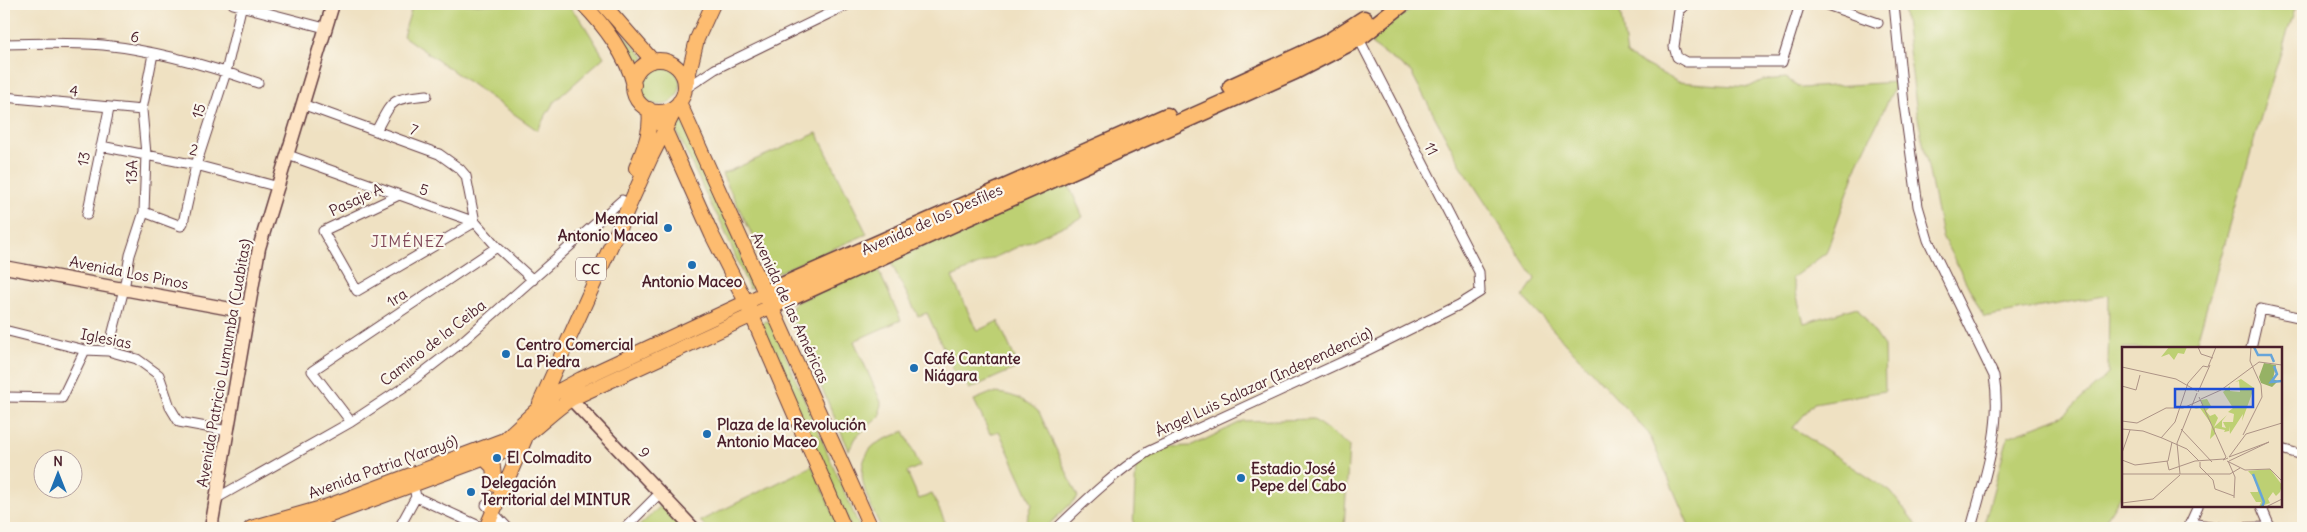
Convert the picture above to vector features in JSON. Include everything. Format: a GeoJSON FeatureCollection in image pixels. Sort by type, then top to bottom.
{"type":"FeatureCollection","features":[{"type":"Feature","properties":{"kind":"highway"},"geometry":{"type":"LineString","coordinates":[[1356,33],[1384,4]]}},
{"type":"Feature","properties":{"kind":"highway"},"geometry":{"type":"LineString","coordinates":[[1356,33],[1402,4]]}},
{"type":"Feature","properties":{"kind":"highway","name":"Avenida de los Desfiles"},"geometry":{"type":"LineString","coordinates":[[769,300],[1183,114],[1295,71],[1356,33]]}},
{"type":"Feature","properties":{"kind":"main road","name":"Avenida Patricio Lumumba (Cuabitas)"},"geometry":{"type":"LineString","coordinates":[[210,528],[217,498],[259,248],[333,4]]}},
{"type":"Feature","properties":{"kind":"main road"},"geometry":{"type":"LineString","coordinates":[[583,4],[614,43],[632,76],[638,101],[649,109],[665,130],[712,235],[746,302],[844,528]]}},
{"type":"Feature","properties":{"kind":"main road"},"geometry":{"type":"LineString","coordinates":[[603,4],[659,61],[674,64],[684,79],[685,89]]}},
{"type":"Feature","properties":{"kind":"main road"},"geometry":{"type":"LineString","coordinates":[[649,109],[664,111],[679,102],[685,89],[697,40],[713,4]]}},
{"type":"Feature","properties":{"kind":"main road"},"geometry":{"type":"LineString","coordinates":[[634,86],[639,70],[687,52],[697,40]]}},
{"type":"Feature","properties":{"kind":"main road","name":"CC"},"geometry":{"type":"LineString","coordinates":[[524,430],[538,407],[651,157],[679,102]]}},
{"type":"Feature","properties":{"kind":"main road","name":"Avenida de las Américas"},"geometry":{"type":"LineString","coordinates":[[679,102],[871,528]]}},
{"type":"Feature","properties":{"kind":"main road","name":"CC"},"geometry":{"type":"LineString","coordinates":[[480,527],[490,509],[649,137],[651,125],[649,109]]}},
{"type":"Feature","properties":{"kind":"main road"},"geometry":{"type":"LineString","coordinates":[[651,157],[663,150],[675,154]]}},
{"type":"Feature","properties":{"kind":"main road","name":"Avenida Los Pinos"},"geometry":{"type":"LineString","coordinates":[[4,267],[247,312]]}},
{"type":"Feature","properties":{"kind":"main road","name":"Avenida de los Desfiles"},"geometry":{"type":"LineString","coordinates":[[538,407],[555,393],[581,379],[746,302],[769,300]]}},
{"type":"Feature","properties":{"kind":"main road","name":"Avenida de los Desfiles"},"geometry":{"type":"LineString","coordinates":[[524,430],[571,399],[752,316],[769,300]]}},
{"type":"Feature","properties":{"kind":"main road"},"geometry":{"type":"LineString","coordinates":[[555,370],[558,376],[564,379],[581,379]]}},
{"type":"Feature","properties":{"kind":"main road","name":"9"},"geometry":{"type":"LineString","coordinates":[[571,399],[693,528]]}},
{"type":"Feature","properties":{"kind":"main road","name":"Avenida Patria (Yarayó)"},"geometry":{"type":"LineString","coordinates":[[285,528],[325,522],[415,491],[511,447],[524,430]]}},
{"type":"Feature","properties":{"kind":"main road","name":"Avenida Patria (Yarayó)"},"geometry":{"type":"LineString","coordinates":[[251,528],[325,507],[504,440],[524,430]]}},
{"type":"Feature","properties":{"kind":"main road","name":"CC"},"geometry":{"type":"LineString","coordinates":[[490,509],[495,485],[511,447]]}},
{"type":"Feature","properties":{"kind":"main road"},"geometry":{"type":"LineString","coordinates":[[485,458],[493,467],[495,485]]}},
{"type":"Feature","properties":{"kind":"street"},"geometry":{"type":"LineString","coordinates":[[233,4],[325,28]]}},
{"type":"Feature","properties":{"kind":"street"},"geometry":{"type":"LineString","coordinates":[[685,89],[715,69],[849,4]]}},
{"type":"Feature","properties":{"kind":"street"},"geometry":{"type":"LineString","coordinates":[[1687,4],[1680,10],[1674,47],[1677,57],[1686,62],[1782,62],[1800,4]]}},
{"type":"Feature","properties":{"kind":"street"},"geometry":{"type":"LineString","coordinates":[[1824,4],[1878,22]]}},
{"type":"Feature","properties":{"kind":"street"},"geometry":{"type":"LineString","coordinates":[[1894,4],[1904,105],[1918,206],[1928,240],[1994,376],[1998,397],[1994,435],[1971,528]]}},
{"type":"Feature","properties":{"kind":"street","name":"15"},"geometry":{"type":"LineString","coordinates":[[144,212],[181,226],[184,223],[196,165],[226,72],[242,5]]}},
{"type":"Feature","properties":{"kind":"street","name":"11"},"geometry":{"type":"LineString","coordinates":[[1356,33],[1479,272]]}},
{"type":"Feature","properties":{"kind":"street","name":"6"},"geometry":{"type":"LineString","coordinates":[[4,44],[104,45],[152,54],[226,72],[258,83]]}},
{"type":"Feature","properties":{"kind":"street","name":"13A"},"geometry":{"type":"LineString","coordinates":[[124,289],[130,255],[144,212],[146,154],[142,110],[152,54]]}},
{"type":"Feature","properties":{"kind":"street"},"geometry":{"type":"LineString","coordinates":[[376,131],[391,103],[401,97],[427,96]]}},
{"type":"Feature","properties":{"kind":"street","name":"4"},"geometry":{"type":"LineString","coordinates":[[4,97],[109,109],[142,110]]}},
{"type":"Feature","properties":{"kind":"street","name":"7"},"geometry":{"type":"LineString","coordinates":[[302,104],[439,154],[460,168],[466,176],[475,222]]}},
{"type":"Feature","properties":{"kind":"street","name":"13"},"geometry":{"type":"LineString","coordinates":[[87,216],[109,109]]}},
{"type":"Feature","properties":{"kind":"street","name":"2"},"geometry":{"type":"LineString","coordinates":[[101,146],[196,165],[279,187]]}},
{"type":"Feature","properties":{"kind":"street","name":"5"},"geometry":{"type":"LineString","coordinates":[[288,155],[475,222],[498,248],[533,280]]}},
{"type":"Feature","properties":{"kind":"street","name":"Pasaje A"},"geometry":{"type":"LineString","coordinates":[[398,196],[323,231],[357,291],[475,222]]}},
{"type":"Feature","properties":{"kind":"street","name":"Camino de la Ceiba"},"geometry":{"type":"LineString","coordinates":[[217,498],[350,422],[407,385],[456,347],[622,200]]}},
{"type":"Feature","properties":{"kind":"street","name":"1ra"},"geometry":{"type":"LineString","coordinates":[[350,422],[312,371],[498,248]]}},
{"type":"Feature","properties":{"kind":"street","name":"Ángel Luis Salazar (Independencia)"},"geometry":{"type":"LineString","coordinates":[[1057,528],[1085,501],[1134,460],[1149,451],[1368,350],[1459,305],[1480,292],[1479,272]]}},
{"type":"Feature","properties":{"kind":"street"},"geometry":{"type":"LineString","coordinates":[[108,350],[124,289]]}},
{"type":"Feature","properties":{"kind":"street"},"geometry":{"type":"LineString","coordinates":[[2251,347],[2260,309],[2303,318]]}},
{"type":"Feature","properties":{"kind":"street","name":"Iglesias"},"geometry":{"type":"LineString","coordinates":[[4,330],[86,350],[108,350],[137,359],[159,375],[170,407],[179,422],[228,431]]}},
{"type":"Feature","properties":{"kind":"street"},"geometry":{"type":"LineString","coordinates":[[4,397],[62,398],[86,350]]}},
{"type":"Feature","properties":{"kind":"street"},"geometry":{"type":"LineString","coordinates":[[2282,449],[2303,455]]}},
{"type":"Feature","properties":{"kind":"street"},"geometry":{"type":"LineString","coordinates":[[400,528],[415,491],[480,527]]}},
{"type":"Feature","properties":{"kind":"street"},"geometry":{"type":"LineString","coordinates":[[625,528],[660,493]]}},
{"type":"Feature","properties":{"kind":"street"},"geometry":{"type":"LineString","coordinates":[[2198,507],[2189,526],[2224,528],[2303,527]]}},
{"type":"Feature","properties":{"kind":"street"},"geometry":{"type":"LineString","coordinates":[[2261,507],[2271,528]]}},
{"type":"Feature","properties":{"kind":"street"},"geometry":{"type":"LineString","coordinates":[[490,509],[508,528]]}},
{"type":"Feature","properties":{"kind":"green space"},"geometry":{"type":"Polygon","coordinates":[[[413,4],[567,4],[581,20],[604,57],[554,102],[537,130],[403,36],[413,4]]]}},
{"type":"Feature","properties":{"kind":"green space"},"geometry":{"type":"Polygon","coordinates":[[[590,4],[596,4],[645,58],[638,61],[635,69],[590,4]]]}},
{"type":"Feature","properties":{"kind":"green space"},"geometry":{"type":"Polygon","coordinates":[[[1419,4],[1619,4],[1627,55],[1678,82],[1749,87],[1763,80],[1786,78],[1801,88],[1897,82],[1859,161],[1826,253],[1792,278],[1804,323],[1857,307],[1884,346],[1885,391],[1814,403],[1793,428],[1891,492],[1919,528],[1690,528],[1649,434],[1523,297],[1535,279],[1460,164],[1411,72],[1372,45],[1373,36],[1419,4]]]}},
{"type":"Feature","properties":{"kind":"green space"},"geometry":{"type":"Polygon","coordinates":[[[1903,4],[2302,4],[2295,9],[2266,99],[2195,347],[2122,347],[2122,494],[2101,528],[1983,528],[2008,437],[2063,416],[2108,374],[2109,295],[1984,317],[1942,236],[1917,113],[1903,4]]]}},
{"type":"Feature","properties":{"kind":"green space"},"geometry":{"type":"Polygon","coordinates":[[[656,65],[664,65],[671,68],[677,74],[680,85],[677,96],[671,102],[664,105],[656,105],[649,102],[643,96],[640,89],[640,81],[643,74],[649,68],[656,65]]]}},
{"type":"Feature","properties":{"kind":"green space"},"geometry":{"type":"Polygon","coordinates":[[[681,118],[755,286],[749,289],[721,222],[675,128],[681,118]]]}},
{"type":"Feature","properties":{"kind":"green space"},"geometry":{"type":"Polygon","coordinates":[[[817,133],[867,234],[772,275],[722,174],[817,133]]]}},
{"type":"Feature","properties":{"kind":"green space"},"geometry":{"type":"Polygon","coordinates":[[[1066,179],[1083,217],[952,277],[977,331],[998,321],[1019,367],[969,389],[960,371],[955,373],[927,313],[918,316],[890,261],[1066,179]]]}},
{"type":"Feature","properties":{"kind":"green space"},"geometry":{"type":"Polygon","coordinates":[[[877,267],[901,320],[854,341],[881,402],[880,416],[857,436],[849,450],[790,316],[794,303],[877,267]]]}},
{"type":"Feature","properties":{"kind":"green space"},"geometry":{"type":"Polygon","coordinates":[[[766,321],[771,322],[860,528],[851,528],[762,328],[763,323],[766,321]]]}},
{"type":"Feature","properties":{"kind":"green space"},"geometry":{"type":"Polygon","coordinates":[[[991,393],[1005,394],[1017,398],[1039,412],[1078,497],[1045,528],[1019,528],[1025,526],[1032,504],[999,431],[990,434],[974,400],[991,393]]]}},
{"type":"Feature","properties":{"kind":"green space","name":"Estadio José Pepe del Cabo"},"geometry":{"type":"Polygon","coordinates":[[[1313,419],[1349,446],[1344,528],[1133,528],[1136,462],[1165,447],[1192,446],[1243,421],[1313,419]]]}},
{"type":"Feature","properties":{"kind":"green space"},"geometry":{"type":"Polygon","coordinates":[[[904,431],[920,466],[907,472],[919,499],[932,494],[948,528],[881,528],[864,488],[863,467],[872,447],[904,431]]]}},
{"type":"Feature","properties":{"kind":"green space"},"geometry":{"type":"Polygon","coordinates":[[[812,466],[840,528],[707,528],[700,521],[812,466]]]}},
{"type":"Feature","properties":{"kind":"green space"},"geometry":{"type":"Polygon","coordinates":[[[663,504],[686,528],[637,528],[663,504]]]}},
{"type":"Feature","properties":{"kind":"place","name":"Memorial Antonio Maceo"},"geometry":{"type":"Point","coordinates":[668,228]}},
{"type":"Feature","properties":{"kind":"place","name":"Antonio Maceo"},"geometry":{"type":"Point","coordinates":[692,265]}},
{"type":"Feature","properties":{"kind":"place","name":"Centro Comercial La Piedra"},"geometry":{"type":"Point","coordinates":[506,354]}},
{"type":"Feature","properties":{"kind":"place","name":"Café Cantante Niágara"},"geometry":{"type":"Point","coordinates":[914,368]}},
{"type":"Feature","properties":{"kind":"place","name":"Plaza de la Revolución Antonio Maceo"},"geometry":{"type":"Point","coordinates":[707,434]}},
{"type":"Feature","properties":{"kind":"place","name":"El Colmadito"},"geometry":{"type":"Point","coordinates":[497,458]}},
{"type":"Feature","properties":{"kind":"place","name":"Estadio José Pepe del Cabo"},"geometry":{"type":"Point","coordinates":[1241,478]}},
{"type":"Feature","properties":{"kind":"place","name":"Delegación Territorial del MINTUR"},"geometry":{"type":"Point","coordinates":[471,492]}},
{"type":"Feature","properties":{"kind":"district","name":"JIMÉNEZ"},"geometry":{"type":"Point","coordinates":[408,241]}}]}
